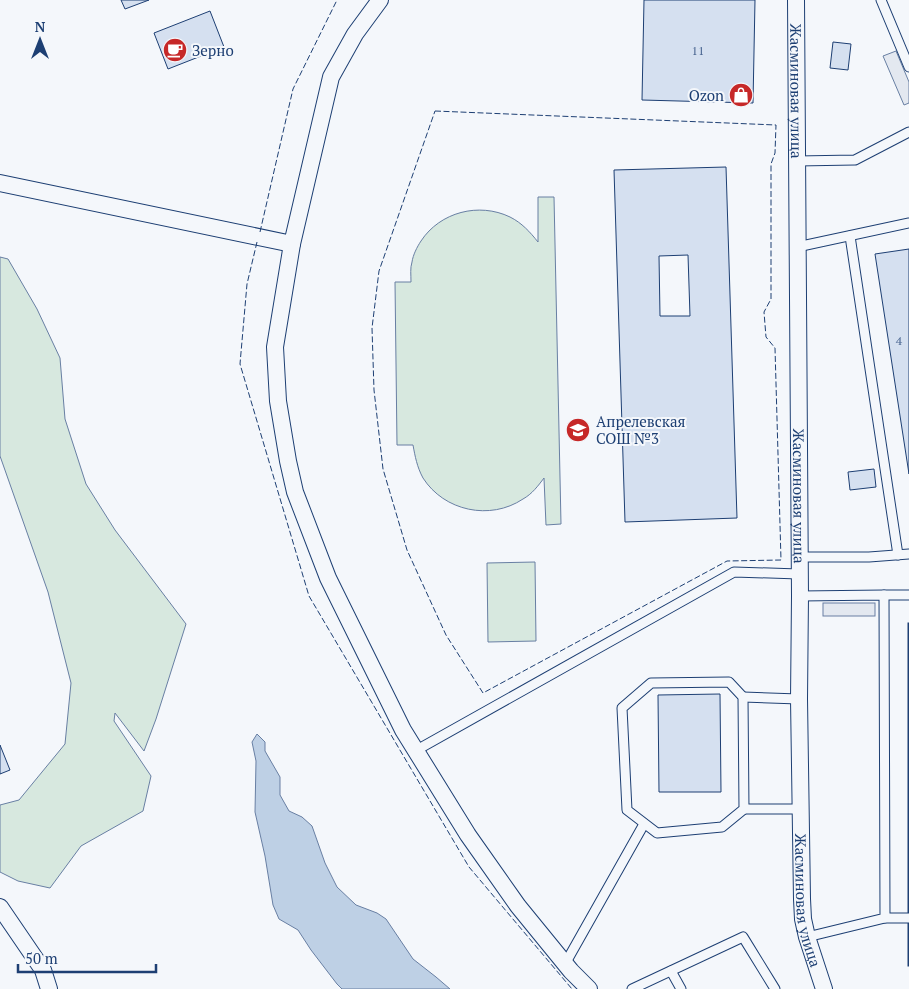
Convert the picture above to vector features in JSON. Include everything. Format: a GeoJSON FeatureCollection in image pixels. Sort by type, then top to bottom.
{"type":"FeatureCollection","features":[{"type":"Feature","properties":{"kind":"street"},"geometry":{"type":"LineString","coordinates":[[380,0],[355,34],[331,78],[292,244],[275,347],[278,401],[288,461],[295,492],[328,578],[403,730],[473,843],[518,906],[565,964],[589,989]]}},
{"type":"Feature","properties":{"kind":"street","name":"Жасминовая улица"},"geometry":{"type":"LineString","coordinates":[[796,0],[800,574],[799,699],[802,899],[803,919],[807,936],[824,989]]}},
{"type":"Feature","properties":{"kind":"street"},"geometry":{"type":"LineString","coordinates":[[0,183],[292,244]]}},
{"type":"Feature","properties":{"kind":"street"},"geometry":{"type":"LineString","coordinates":[[0,907],[43,970],[49,989]]}},
{"type":"Feature","properties":{"kind":"lane"},"geometry":{"type":"LineString","coordinates":[[881,0],[909,67]]}},
{"type":"Feature","properties":{"kind":"lane"},"geometry":{"type":"LineString","coordinates":[[797,161],[855,160],[909,132]]}},
{"type":"Feature","properties":{"kind":"lane"},"geometry":{"type":"LineString","coordinates":[[797,247],[909,223]]}},
{"type":"Feature","properties":{"kind":"lane"},"geometry":{"type":"LineString","coordinates":[[850,236],[898,555]]}},
{"type":"Feature","properties":{"kind":"lane"},"geometry":{"type":"LineString","coordinates":[[799,557],[869,557],[909,554]]}},
{"type":"Feature","properties":{"kind":"lane"},"geometry":{"type":"LineString","coordinates":[[415,751],[734,572],[800,574]]}},
{"type":"Feature","properties":{"kind":"lane"},"geometry":{"type":"LineString","coordinates":[[884,595],[885,918]]}},
{"type":"Feature","properties":{"kind":"lane"},"geometry":{"type":"LineString","coordinates":[[800,596],[909,595]]}},
{"type":"Feature","properties":{"kind":"lane"},"geometry":{"type":"LineString","coordinates":[[744,809],[743,698],[729,682],[651,684],[622,708],[627,810],[657,833],[722,827],[744,809],[801,809]]}},
{"type":"Feature","properties":{"kind":"lane"},"geometry":{"type":"LineString","coordinates":[[743,698],[799,699]]}},
{"type":"Feature","properties":{"kind":"lane"},"geometry":{"type":"LineString","coordinates":[[565,964],[644,824]]}},
{"type":"Feature","properties":{"kind":"lane"},"geometry":{"type":"LineString","coordinates":[[807,936],[885,918],[908,918]]}},
{"type":"Feature","properties":{"kind":"lane"},"geometry":{"type":"LineString","coordinates":[[632,989],[743,937],[775,989]]}},
{"type":"Feature","properties":{"kind":"lane"},"geometry":{"type":"LineString","coordinates":[[671,971],[681,989]]}},
{"type":"Feature","properties":{"kind":"shaded area"},"geometry":{"type":"Polygon","coordinates":[[[896,51],[909,82],[909,103],[904,105],[883,56],[896,51]]]}},
{"type":"Feature","properties":{"kind":"shaded area"},"geometry":{"type":"Polygon","coordinates":[[[538,197],[554,197],[561,524],[546,525],[544,478],[529,495],[510,506],[482,511],[468,509],[455,505],[432,489],[421,474],[416,462],[413,445],[397,445],[395,282],[411,282],[413,259],[421,241],[439,223],[461,212],[486,210],[510,217],[526,228],[538,242],[538,197]]]}},
{"type":"Feature","properties":{"kind":"shaded area"},"geometry":{"type":"Polygon","coordinates":[[[0,257],[8,259],[37,309],[60,358],[65,419],[86,484],[115,530],[186,624],[144,751],[115,713],[114,721],[151,776],[143,811],[81,846],[50,888],[18,881],[0,872],[0,805],[19,800],[65,744],[71,683],[48,592],[0,456],[0,257]]]}},
{"type":"Feature","properties":{"kind":"shaded area"},"geometry":{"type":"Polygon","coordinates":[[[535,562],[536,641],[488,642],[487,563],[535,562]]]}},
{"type":"Feature","properties":{"kind":"shaded area"},"geometry":{"type":"Polygon","coordinates":[[[823,603],[875,603],[875,616],[823,616],[823,603]]]}},
{"type":"Feature","properties":{"kind":"water"},"geometry":{"type":"Polygon","coordinates":[[[257,734],[265,742],[265,751],[280,777],[280,795],[289,811],[302,817],[312,826],[325,863],[337,887],[356,905],[377,913],[386,919],[413,959],[450,989],[342,989],[311,950],[298,930],[279,919],[273,905],[255,812],[256,761],[252,742],[257,734]]]}},
{"type":"Feature","properties":{"kind":"building"},"geometry":{"type":"Polygon","coordinates":[[[121,0],[149,0],[125,9],[121,0]]]}},
{"type":"Feature","properties":{"kind":"building"},"geometry":{"type":"Polygon","coordinates":[[[644,0],[755,0],[753,103],[642,100],[644,0]]]}},
{"type":"Feature","properties":{"kind":"building"},"geometry":{"type":"Polygon","coordinates":[[[210,11],[224,47],[168,69],[154,33],[210,11]]]}},
{"type":"Feature","properties":{"kind":"building"},"geometry":{"type":"Polygon","coordinates":[[[833,42],[851,44],[848,70],[830,68],[833,42]]]}},
{"type":"Feature","properties":{"kind":"building"},"geometry":{"type":"Polygon","coordinates":[[[726,167],[737,518],[625,522],[614,170],[726,167]],[[688,255],[659,256],[660,316],[690,316],[688,255]]]}},
{"type":"Feature","properties":{"kind":"building"},"geometry":{"type":"Polygon","coordinates":[[[909,249],[909,474],[875,254],[909,249]]]}},
{"type":"Feature","properties":{"kind":"building"},"geometry":{"type":"Polygon","coordinates":[[[874,469],[876,487],[850,490],[848,472],[874,469]]]}},
{"type":"Feature","properties":{"kind":"building"},"geometry":{"type":"Polygon","coordinates":[[[909,623],[909,966],[908,966],[909,623]]]}},
{"type":"Feature","properties":{"kind":"building"},"geometry":{"type":"Polygon","coordinates":[[[720,694],[721,792],[659,792],[658,695],[720,694]]]}},
{"type":"Feature","properties":{"kind":"building"},"geometry":{"type":"Polygon","coordinates":[[[0,745],[10,770],[0,774],[0,745]]]}},
{"type":"Feature","properties":{"kind":"fence"},"geometry":{"type":"LineString","coordinates":[[260,232],[293,89],[337,0]]}},
{"type":"Feature","properties":{"kind":"fence"},"geometry":{"type":"LineString","coordinates":[[435,111],[776,125],[775,153],[771,164],[771,299],[764,312],[766,337],[775,348],[781,560],[727,561],[483,693],[446,635],[407,550],[383,469],[374,390],[372,328],[379,271],[435,111]]}},
{"type":"Feature","properties":{"kind":"fence"},"geometry":{"type":"LineString","coordinates":[[257,242],[247,284],[240,364],[309,596],[469,867],[572,989]]}},
{"type":"Feature","properties":{"kind":"place","name":"Зерно"},"geometry":{"type":"Point","coordinates":[175,50]}},
{"type":"Feature","properties":{"kind":"place","name":"Ozon"},"geometry":{"type":"Point","coordinates":[741,95]}},
{"type":"Feature","properties":{"kind":"place","name":"Апрелевская СОШ №3"},"geometry":{"type":"Point","coordinates":[578,430]}}]}
